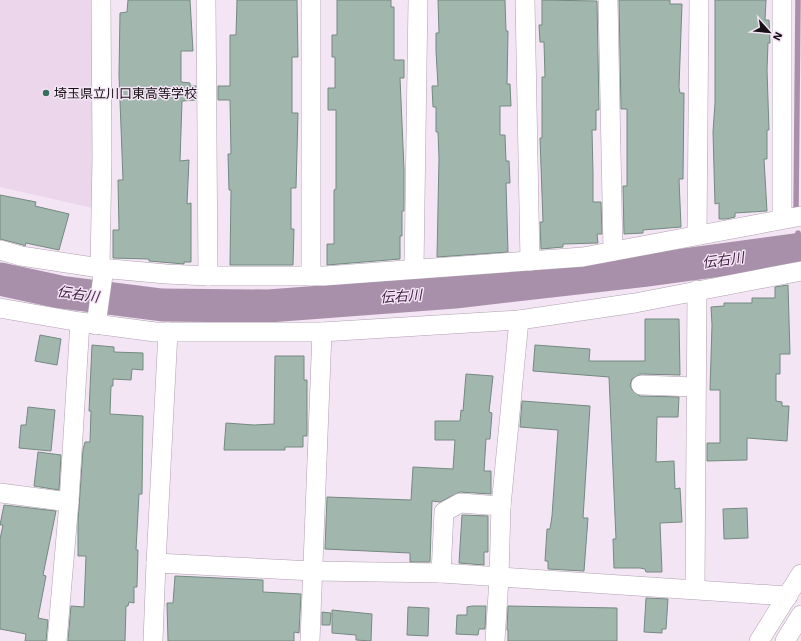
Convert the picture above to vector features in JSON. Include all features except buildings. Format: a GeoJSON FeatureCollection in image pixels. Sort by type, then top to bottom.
{"type":"FeatureCollection","features":[{"type":"Feature","properties":{"kind":"street"},"geometry":{"type":"LineString","coordinates":[[57,641],[69,502],[88,323],[102,268],[101,0]]}},
{"type":"Feature","properties":{"kind":"street"},"geometry":{"type":"LineString","coordinates":[[206,0],[208,276]]}},
{"type":"Feature","properties":{"kind":"street"},"geometry":{"type":"LineString","coordinates":[[311,0],[311,276]]}},
{"type":"Feature","properties":{"kind":"street"},"geometry":{"type":"LineString","coordinates":[[414,269],[418,0]]}},
{"type":"Feature","properties":{"kind":"street"},"geometry":{"type":"LineString","coordinates":[[525,0],[530,261]]}},
{"type":"Feature","properties":{"kind":"street"},"geometry":{"type":"LineString","coordinates":[[608,0],[613,251]]}},
{"type":"Feature","properties":{"kind":"street"},"geometry":{"type":"LineString","coordinates":[[697,235],[699,0]]}},
{"type":"Feature","properties":{"kind":"street"},"geometry":{"type":"LineString","coordinates":[[782,0],[782,219]]}},
{"type":"Feature","properties":{"kind":"street"},"geometry":{"type":"LineString","coordinates":[[0,250],[21,256],[102,268],[208,276],[311,276],[583,256],[801,216]]}},
{"type":"Feature","properties":{"kind":"street"},"geometry":{"type":"LineString","coordinates":[[0,308],[88,323],[168,332],[322,332],[519,320],[635,303],[801,271],[801,283]]}},
{"type":"Feature","properties":{"kind":"street"},"geometry":{"type":"LineString","coordinates":[[695,589],[697,290]]}},
{"type":"Feature","properties":{"kind":"street"},"geometry":{"type":"LineString","coordinates":[[494,641],[500,578],[501,506],[519,320]]}},
{"type":"Feature","properties":{"kind":"street"},"geometry":{"type":"LineString","coordinates":[[153,641],[168,332]]}},
{"type":"Feature","properties":{"kind":"street"},"geometry":{"type":"LineString","coordinates":[[310,641],[322,332]]}},
{"type":"Feature","properties":{"kind":"street"},"geometry":{"type":"LineString","coordinates":[[641,386],[696,387]]}},
{"type":"Feature","properties":{"kind":"street"},"geometry":{"type":"LineString","coordinates":[[0,493],[69,502]]}},
{"type":"Feature","properties":{"kind":"street"},"geometry":{"type":"LineString","coordinates":[[442,573],[444,512],[460,503],[501,506]]}},
{"type":"Feature","properties":{"kind":"street"},"geometry":{"type":"LineString","coordinates":[[156,563],[312,571],[442,573],[788,596]]}},
{"type":"Feature","properties":{"kind":"street"},"geometry":{"type":"LineString","coordinates":[[759,641],[801,574]]}},
{"type":"Feature","properties":{"kind":"street"},"geometry":{"type":"LineString","coordinates":[[785,641],[801,615]]}},
{"type":"Feature","properties":{"kind":"shaded area","name":"埼玉県立川口東高等学校"},"geometry":{"type":"Polygon","coordinates":[[[0,0],[93,0],[92,208],[0,187],[0,0]]]}},
{"type":"Feature","properties":{"kind":"waterway"},"geometry":{"type":"LineString","coordinates":[[796,212],[798,0]]}},
{"type":"Feature","properties":{"kind":"waterway"},"geometry":{"type":"LineString","coordinates":[[798,233],[798,249]]}},
{"type":"Feature","properties":{"kind":"waterway","name":"伝右川"},"geometry":{"type":"LineString","coordinates":[[0,279],[60,292],[162,305],[268,306],[455,292],[647,270],[801,249]]}},
{"type":"Feature","properties":{"kind":"place","name":"埼玉県立川口東高等学校"},"geometry":{"type":"Point","coordinates":[46,93]}}]}
